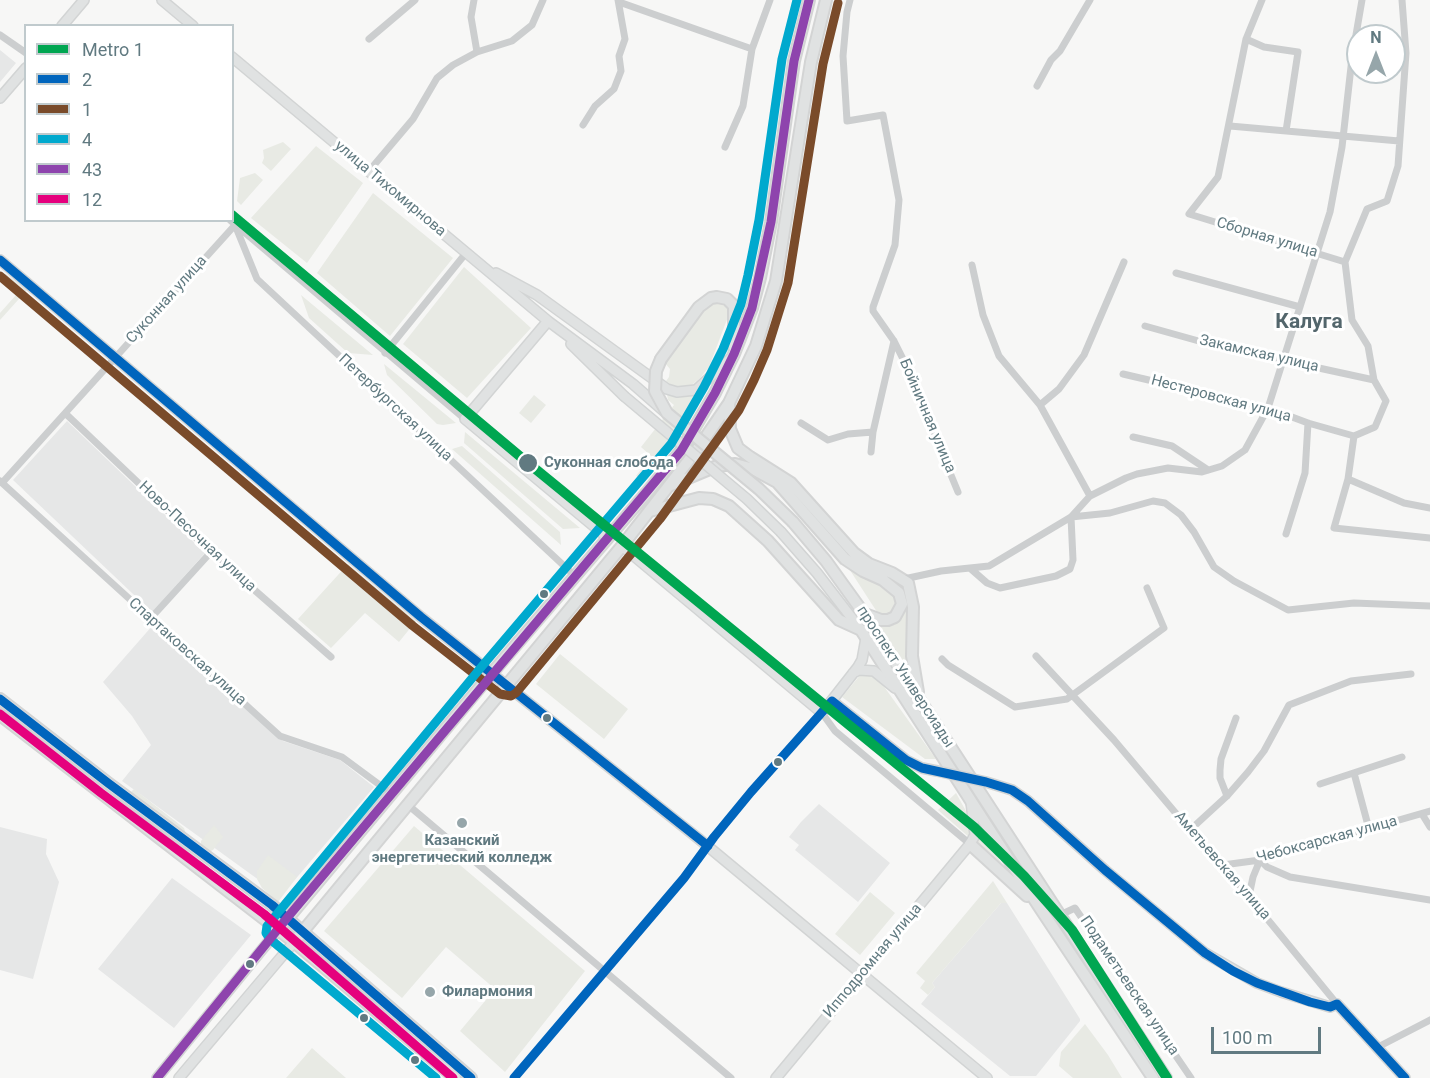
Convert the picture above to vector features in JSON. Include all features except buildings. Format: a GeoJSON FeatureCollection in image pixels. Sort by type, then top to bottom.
{"type":"FeatureCollection","features":[{"type":"Feature","properties":{"kind":"main road"},"geometry":{"type":"LineString","coordinates":[[278,930],[681,451],[715,393],[752,308],[760,278],[771,222],[794,61],[809,0]]}},
{"type":"Feature","properties":{"kind":"main road"},"geometry":{"type":"LineString","coordinates":[[294,942],[650,512],[729,403],[756,346],[776,281],[811,62],[826,0]]}},
{"type":"Feature","properties":{"kind":"main road"},"geometry":{"type":"LineString","coordinates":[[667,413],[655,391],[656,371],[661,359],[699,308],[711,298],[727,299],[734,306],[733,355]]}},
{"type":"Feature","properties":{"kind":"main road"},"geometry":{"type":"LineString","coordinates":[[729,403],[730,429],[738,448],[791,483],[854,554],[869,564],[904,579],[912,594],[912,656],[919,698]]}},
{"type":"Feature","properties":{"kind":"main road","name":"проспект Универсиады"},"geometry":{"type":"LineString","coordinates":[[667,413],[759,489],[793,522],[826,561],[862,611],[1166,1078]]}},
{"type":"Feature","properties":{"kind":"main road"},"geometry":{"type":"LineString","coordinates":[[669,486],[717,466],[735,464],[753,469],[777,482],[845,559],[883,580],[899,593],[902,604],[900,610],[888,620],[875,619],[862,611]]}},
{"type":"Feature","properties":{"kind":"main road"},"geometry":{"type":"LineString","coordinates":[[650,512],[699,498],[713,499],[729,506],[768,542],[839,620],[863,634]]}},
{"type":"Feature","properties":{"kind":"main road","name":"проспект Универсиады"},"geometry":{"type":"LineString","coordinates":[[863,634],[970,802],[1153,1078]]}},
{"type":"Feature","properties":{"kind":"main road"},"geometry":{"type":"LineString","coordinates":[[0,699],[287,918],[471,1078]]}},
{"type":"Feature","properties":{"kind":"main road"},"geometry":{"type":"LineString","coordinates":[[0,715],[294,942],[455,1078]]}},
{"type":"Feature","properties":{"kind":"main road"},"geometry":{"type":"LineString","coordinates":[[970,844],[1038,905]]}},
{"type":"Feature","properties":{"kind":"street"},"geometry":{"type":"LineString","coordinates":[[64,24],[84,0]]}},
{"type":"Feature","properties":{"kind":"street"},"geometry":{"type":"LineString","coordinates":[[162,0],[191,24]]}},
{"type":"Feature","properties":{"kind":"street"},"geometry":{"type":"LineString","coordinates":[[369,39],[415,0]]}},
{"type":"Feature","properties":{"kind":"street"},"geometry":{"type":"LineString","coordinates":[[474,0],[471,17],[477,52]]}},
{"type":"Feature","properties":{"kind":"street"},"geometry":{"type":"LineString","coordinates":[[369,171],[413,119],[437,78],[453,65],[477,52],[512,41],[531,25],[543,0]]}},
{"type":"Feature","properties":{"kind":"street"},"geometry":{"type":"LineString","coordinates":[[725,147],[743,106],[752,49],[770,0]]}},
{"type":"Feature","properties":{"kind":"street","name":"Бойничная улица"},"geometry":{"type":"LineString","coordinates":[[850,0],[843,56],[847,121],[883,116],[899,200],[896,245],[873,311],[894,340],[958,492]]}},
{"type":"Feature","properties":{"kind":"street"},"geometry":{"type":"LineString","coordinates":[[1037,86],[1090,0]]}},
{"type":"Feature","properties":{"kind":"street"},"geometry":{"type":"LineString","coordinates":[[1262,0],[1246,39],[1230,126],[1400,141]]}},
{"type":"Feature","properties":{"kind":"street"},"geometry":{"type":"LineString","coordinates":[[904,579],[989,566],[1071,516],[1090,496],[1137,474],[1168,468],[1194,472],[1208,470],[1222,466],[1245,450],[1268,408],[1330,212],[1362,0]]}},
{"type":"Feature","properties":{"kind":"street"},"geometry":{"type":"LineString","coordinates":[[1402,0],[1406,53],[1398,165],[1387,201],[1367,209],[1346,262],[1352,320],[1368,345],[1374,380],[1386,401],[1375,427],[1354,436],[1348,479],[1334,528],[1430,538]]}},
{"type":"Feature","properties":{"kind":"street"},"geometry":{"type":"LineString","coordinates":[[618,1],[752,49]]}},
{"type":"Feature","properties":{"kind":"street"},"geometry":{"type":"LineString","coordinates":[[584,125],[595,106],[614,89],[621,71],[620,56],[625,39],[618,1]]}},
{"type":"Feature","properties":{"kind":"street"},"geometry":{"type":"LineString","coordinates":[[0,35],[24,52]]}},
{"type":"Feature","properties":{"kind":"street"},"geometry":{"type":"LineString","coordinates":[[1246,39],[1264,47],[1298,52],[1286,131]]}},
{"type":"Feature","properties":{"kind":"street","name":"улица Тихомирнова"},"geometry":{"type":"LineString","coordinates":[[234,59],[548,321]]}},
{"type":"Feature","properties":{"kind":"street"},"geometry":{"type":"LineString","coordinates":[[0,98],[24,70]]}},
{"type":"Feature","properties":{"kind":"street","name":"Сборная улица"},"geometry":{"type":"LineString","coordinates":[[1230,126],[1218,177],[1189,214],[1346,262]]}},
{"type":"Feature","properties":{"kind":"street"},"geometry":{"type":"LineString","coordinates":[[233,223],[608,538]]}},
{"type":"Feature","properties":{"kind":"street","name":"Суконная улица"},"geometry":{"type":"LineString","coordinates":[[1,482],[66,414],[233,223]]}},
{"type":"Feature","properties":{"kind":"street","name":"Петербургская улица"},"geometry":{"type":"LineString","coordinates":[[233,223],[257,279],[576,576]]}},
{"type":"Feature","properties":{"kind":"street"},"geometry":{"type":"LineString","coordinates":[[385,353],[466,253]]}},
{"type":"Feature","properties":{"kind":"street"},"geometry":{"type":"LineString","coordinates":[[0,260],[412,610],[708,846],[987,1078]]}},
{"type":"Feature","properties":{"kind":"street"},"geometry":{"type":"LineString","coordinates":[[1040,405],[1059,389],[1084,355],[1124,261]]}},
{"type":"Feature","properties":{"kind":"street"},"geometry":{"type":"LineString","coordinates":[[972,265],[983,315],[999,356],[1040,405],[1090,496]]}},
{"type":"Feature","properties":{"kind":"street"},"geometry":{"type":"LineString","coordinates":[[482,266],[537,295],[667,389],[677,392],[696,390],[733,355]]}},
{"type":"Feature","properties":{"kind":"street"},"geometry":{"type":"LineString","coordinates":[[1176,273],[1300,307]]}},
{"type":"Feature","properties":{"kind":"street"},"geometry":{"type":"LineString","coordinates":[[465,419],[548,321]]}},
{"type":"Feature","properties":{"kind":"street"},"geometry":{"type":"LineString","coordinates":[[548,321],[633,384],[667,413]]}},
{"type":"Feature","properties":{"kind":"street"},"geometry":{"type":"LineString","coordinates":[[514,1078],[684,878],[751,792],[832,702],[862,660],[863,634],[817,573],[781,532],[747,499],[624,396],[548,321]]}},
{"type":"Feature","properties":{"kind":"street","name":"Закамская улица"},"geometry":{"type":"LineString","coordinates":[[1145,326],[1213,345],[1374,380]]}},
{"type":"Feature","properties":{"kind":"street","name":"Бойничная улица"},"geometry":{"type":"LineString","coordinates":[[871,452],[873,432],[894,340]]}},
{"type":"Feature","properties":{"kind":"street","name":"Нестеровская улица"},"geometry":{"type":"LineString","coordinates":[[1123,374],[1268,408],[1308,423],[1354,436]]}},
{"type":"Feature","properties":{"kind":"street","name":"Ново-Песочная улица"},"geometry":{"type":"LineString","coordinates":[[66,414],[212,552],[331,657]]}},
{"type":"Feature","properties":{"kind":"street"},"geometry":{"type":"LineString","coordinates":[[801,423],[828,440],[848,434],[873,432]]}},
{"type":"Feature","properties":{"kind":"street"},"geometry":{"type":"LineString","coordinates":[[1286,534],[1305,472],[1308,423]]}},
{"type":"Feature","properties":{"kind":"street"},"geometry":{"type":"LineString","coordinates":[[1133,437],[1172,446],[1208,470]]}},
{"type":"Feature","properties":{"kind":"street"},"geometry":{"type":"LineString","coordinates":[[1348,479],[1404,503],[1430,508]]}},
{"type":"Feature","properties":{"kind":"street","name":"Спартаковская улица"},"geometry":{"type":"LineString","coordinates":[[1,482],[280,736],[342,757],[392,794]]}},
{"type":"Feature","properties":{"kind":"street"},"geometry":{"type":"LineString","coordinates":[[1071,516],[1110,513],[1153,501],[1165,503],[1180,515],[1194,532],[1214,567],[1234,581],[1288,610],[1354,603],[1430,606]]}},
{"type":"Feature","properties":{"kind":"street"},"geometry":{"type":"LineString","coordinates":[[971,569],[987,583],[1000,588],[1056,576],[1070,569],[1073,560],[1071,516]]}},
{"type":"Feature","properties":{"kind":"street"},"geometry":{"type":"LineString","coordinates":[[622,546],[822,713],[835,731],[970,844],[975,835],[970,802]]}},
{"type":"Feature","properties":{"kind":"street"},"geometry":{"type":"LineString","coordinates":[[150,619],[212,552]]}},
{"type":"Feature","properties":{"kind":"street"},"geometry":{"type":"LineString","coordinates":[[942,659],[1016,707],[1067,699],[1164,628],[1147,588]]}},
{"type":"Feature","properties":{"kind":"street","name":"Аметьевская улица"},"geometry":{"type":"LineString","coordinates":[[1036,656],[1114,740],[1190,830],[1223,865],[1337,1004],[1405,1078]]}},
{"type":"Feature","properties":{"kind":"street"},"geometry":{"type":"LineString","coordinates":[[853,673],[859,670],[874,671],[900,692]]}},
{"type":"Feature","properties":{"kind":"street"},"geometry":{"type":"LineString","coordinates":[[1190,830],[1227,796],[1264,751],[1289,705],[1351,681],[1411,674]]}},
{"type":"Feature","properties":{"kind":"street"},"geometry":{"type":"LineString","coordinates":[[832,702],[906,760],[922,768],[1012,790],[1028,801],[1105,870],[1205,953],[1233,970],[1257,983],[1310,1002],[1330,1007],[1337,1004]]}},
{"type":"Feature","properties":{"kind":"street"},"geometry":{"type":"LineString","coordinates":[[1227,796],[1220,778],[1221,759],[1236,718]]}},
{"type":"Feature","properties":{"kind":"street"},"geometry":{"type":"LineString","coordinates":[[1320,784],[1402,756]]}},
{"type":"Feature","properties":{"kind":"street"},"geometry":{"type":"LineString","coordinates":[[1354,773],[1369,829]]}},
{"type":"Feature","properties":{"kind":"street"},"geometry":{"type":"LineString","coordinates":[[408,805],[731,1078]]}},
{"type":"Feature","properties":{"kind":"street"},"geometry":{"type":"LineString","coordinates":[[1426,813],[1430,827]]}},
{"type":"Feature","properties":{"kind":"street","name":"Чебоксарская улица"},"geometry":{"type":"LineString","coordinates":[[1223,865],[1260,860],[1426,813]]}},
{"type":"Feature","properties":{"kind":"street","name":"Ипподромная улица"},"geometry":{"type":"LineString","coordinates":[[776,1078],[970,844]]}},
{"type":"Feature","properties":{"kind":"street"},"geometry":{"type":"LineString","coordinates":[[1249,897],[1253,877],[1260,860],[1267,867],[1290,877],[1430,900]]}},
{"type":"Feature","properties":{"kind":"street","name":"Подаметьевская улица"},"geometry":{"type":"LineString","coordinates":[[1060,915],[1075,908],[1191,1078]]}},
{"type":"Feature","properties":{"kind":"street"},"geometry":{"type":"LineString","coordinates":[[157,1078],[278,930]]}},
{"type":"Feature","properties":{"kind":"street"},"geometry":{"type":"LineString","coordinates":[[179,1078],[294,942]]}},
{"type":"Feature","properties":{"kind":"street"},"geometry":{"type":"LineString","coordinates":[[1378,1047],[1430,1020]]}},
{"type":"Feature","properties":{"kind":"shaded area"},"geometry":{"type":"Polygon","coordinates":[[[0,50],[16,63],[0,82],[0,50]]]}},
{"type":"Feature","properties":{"kind":"shaded area"},"geometry":{"type":"Polygon","coordinates":[[[283,142],[291,149],[271,171],[262,163],[263,150],[283,142]]]}},
{"type":"Feature","properties":{"kind":"shaded area"},"geometry":{"type":"Polygon","coordinates":[[[316,146],[363,183],[307,263],[251,218],[316,146]]]}},
{"type":"Feature","properties":{"kind":"shaded area"},"geometry":{"type":"Polygon","coordinates":[[[255,173],[263,180],[241,205],[237,201],[240,178],[255,173]]]}},
{"type":"Feature","properties":{"kind":"shaded area"},"geometry":{"type":"Polygon","coordinates":[[[373,193],[453,258],[390,336],[317,273],[373,193]]]}},
{"type":"Feature","properties":{"kind":"shaded area"},"geometry":{"type":"Polygon","coordinates":[[[464,267],[531,328],[467,398],[403,344],[464,267]]]}},
{"type":"Feature","properties":{"kind":"shaded area"},"geometry":{"type":"Polygon","coordinates":[[[2,274],[6,274],[27,290],[0,320],[0,313],[16,295],[0,281],[2,274]]]}},
{"type":"Feature","properties":{"kind":"shaded area"},"geometry":{"type":"Polygon","coordinates":[[[301,295],[373,355],[348,353],[309,318],[301,295]]]}},
{"type":"Feature","properties":{"kind":"shaded area"},"geometry":{"type":"Polygon","coordinates":[[[721,299],[731,309],[709,367],[692,388],[677,388],[671,385],[666,381],[670,369],[664,362],[703,307],[721,299]]]}},
{"type":"Feature","properties":{"kind":"shaded area"},"geometry":{"type":"Polygon","coordinates":[[[384,364],[456,423],[437,424],[387,375],[384,364]]]}},
{"type":"Feature","properties":{"kind":"shaded area"},"geometry":{"type":"Polygon","coordinates":[[[705,388],[659,458],[641,478],[636,476],[651,456],[641,447],[674,405],[668,400],[666,389],[690,395],[705,388]]]}},
{"type":"Feature","properties":{"kind":"shaded area"},"geometry":{"type":"Polygon","coordinates":[[[534,395],[546,405],[531,423],[519,413],[534,395]]]}},
{"type":"Feature","properties":{"kind":"shaded area"},"geometry":{"type":"Polygon","coordinates":[[[67,421],[205,553],[152,612],[13,480],[67,421]]]}},
{"type":"Feature","properties":{"kind":"shaded area"},"geometry":{"type":"Polygon","coordinates":[[[465,432],[580,528],[563,529],[464,443],[465,432]]]}},
{"type":"Feature","properties":{"kind":"shaded area"},"geometry":{"type":"Polygon","coordinates":[[[462,446],[560,532],[561,545],[452,449],[462,446]]]}},
{"type":"Feature","properties":{"kind":"shaded area"},"geometry":{"type":"Polygon","coordinates":[[[844,561],[897,594],[898,604],[892,614],[882,617],[877,612],[844,561]]]}},
{"type":"Feature","properties":{"kind":"shaded area"},"geometry":{"type":"Polygon","coordinates":[[[348,564],[416,621],[399,642],[365,613],[331,648],[298,619],[348,564]]]}},
{"type":"Feature","properties":{"kind":"shaded area"},"geometry":{"type":"Polygon","coordinates":[[[909,599],[906,655],[910,678],[876,623],[894,625],[901,619],[909,599]]]}},
{"type":"Feature","properties":{"kind":"shaded area"},"geometry":{"type":"Polygon","coordinates":[[[153,625],[283,741],[340,760],[374,787],[281,896],[122,781],[151,745],[132,716],[103,682],[153,625]]]}},
{"type":"Feature","properties":{"kind":"shaded area"},"geometry":{"type":"Polygon","coordinates":[[[560,654],[628,709],[604,739],[536,684],[560,654]]]}},
{"type":"Feature","properties":{"kind":"shaded area"},"geometry":{"type":"Polygon","coordinates":[[[861,674],[875,674],[936,759],[925,759],[842,697],[861,674]]]}},
{"type":"Feature","properties":{"kind":"shaded area"},"geometry":{"type":"Polygon","coordinates":[[[134,789],[184,828],[186,834],[182,834],[130,793],[134,789]]]}},
{"type":"Feature","properties":{"kind":"shaded area"},"geometry":{"type":"Polygon","coordinates":[[[956,793],[972,822],[970,838],[938,810],[956,793]]]}},
{"type":"Feature","properties":{"kind":"shaded area"},"geometry":{"type":"Polygon","coordinates":[[[819,804],[890,863],[858,902],[795,850],[799,845],[789,837],[819,804]]]}},
{"type":"Feature","properties":{"kind":"shaded area"},"geometry":{"type":"Polygon","coordinates":[[[214,825],[223,837],[209,852],[201,846],[201,841],[214,825]]]}},
{"type":"Feature","properties":{"kind":"shaded area"},"geometry":{"type":"Polygon","coordinates":[[[414,826],[585,971],[505,1072],[460,1031],[495,989],[446,947],[402,998],[324,931],[414,826]]]}},
{"type":"Feature","properties":{"kind":"shaded area"},"geometry":{"type":"Polygon","coordinates":[[[0,827],[47,839],[46,854],[59,882],[33,979],[0,970],[0,827]]]}},
{"type":"Feature","properties":{"kind":"shaded area"},"geometry":{"type":"Polygon","coordinates":[[[979,830],[1010,875],[976,845],[979,830]]]}},
{"type":"Feature","properties":{"kind":"shaded area"},"geometry":{"type":"Polygon","coordinates":[[[268,855],[297,877],[278,902],[262,888],[257,879],[257,871],[268,855]]]}},
{"type":"Feature","properties":{"kind":"shaded area"},"geometry":{"type":"Polygon","coordinates":[[[172,878],[251,935],[174,1028],[98,969],[172,878]]]}},
{"type":"Feature","properties":{"kind":"shaded area"},"geometry":{"type":"Polygon","coordinates":[[[993,881],[1007,903],[1001,903],[932,983],[935,987],[928,995],[920,988],[925,981],[916,973],[993,881]]]}},
{"type":"Feature","properties":{"kind":"shaded area"},"geometry":{"type":"Polygon","coordinates":[[[870,892],[895,913],[860,955],[835,934],[870,892]]]}},
{"type":"Feature","properties":{"kind":"shaded area"},"geometry":{"type":"Polygon","coordinates":[[[1001,903],[1007,903],[1080,1019],[1036,1076],[1010,1076],[921,1004],[935,987],[932,983],[1001,903]]]}},
{"type":"Feature","properties":{"kind":"shaded area"},"geometry":{"type":"Polygon","coordinates":[[[1085,1024],[1122,1078],[1073,1078],[1059,1066],[1061,1052],[1085,1024]]]}},
{"type":"Feature","properties":{"kind":"shaded area"},"geometry":{"type":"Polygon","coordinates":[[[312,1048],[322,1057],[346,1078],[286,1078],[312,1048]]]}},
{"type":"Feature","properties":{"kind":"metro line","name":"1"},"geometry":{"type":"LineString","coordinates":[[234,217],[522,458],[974,827],[1024,876],[1072,930],[1167,1078]]}},
{"type":"Feature","properties":{"kind":"transit line","name":"4"},"geometry":{"type":"LineString","coordinates":[[436,1078],[270,939],[266,933],[267,926],[483,665],[671,444],[704,387],[723,349],[741,304],[748,275],[759,220],[782,59],[797,0]]}},
{"type":"Feature","properties":{"kind":"transit line","name":"43"},"geometry":{"type":"LineString","coordinates":[[157,1078],[287,918],[681,451],[715,393],[734,354],[752,308],[771,222],[794,61],[809,0]]}},
{"type":"Feature","properties":{"kind":"transit line","name":"1"},"geometry":{"type":"LineString","coordinates":[[0,276],[413,626],[500,694],[511,696],[516,693],[660,519],[739,410],[754,380],[767,350],[788,283],[823,64],[838,3]]}},
{"type":"Feature","properties":{"kind":"transit line","name":"2"},"geometry":{"type":"LineString","coordinates":[[0,260],[421,617],[708,846]]}},
{"type":"Feature","properties":{"kind":"transit line","name":"2"},"geometry":{"type":"LineString","coordinates":[[0,699],[272,905],[471,1078]]}},
{"type":"Feature","properties":{"kind":"transit line","name":"2"},"geometry":{"type":"LineString","coordinates":[[832,701],[906,760],[922,768],[1012,790],[1028,801],[1105,870],[1205,953],[1233,971],[1257,983],[1310,1002],[1330,1007],[1337,1004]]}},
{"type":"Feature","properties":{"kind":"transit line","name":"2"},"geometry":{"type":"LineString","coordinates":[[514,1078],[684,878],[751,792],[832,701]]}},
{"type":"Feature","properties":{"kind":"transit line","name":"12"},"geometry":{"type":"LineString","coordinates":[[0,714],[101,793],[264,914],[453,1078]]}},
{"type":"Feature","properties":{"kind":"transit line","name":"2"},"geometry":{"type":"LineString","coordinates":[[1337,1004],[1405,1078]]}},
{"type":"Feature","properties":{"kind":"place","name":"Суконная слобода"},"geometry":{"type":"Point","coordinates":[528,463]}},
{"type":"Feature","properties":{"kind":"place","name":"Казанский энергетический колледж"},"geometry":{"type":"Point","coordinates":[462,823]}},
{"type":"Feature","properties":{"kind":"place","name":"Филармония"},"geometry":{"type":"Point","coordinates":[430,992]}},
{"type":"Feature","properties":{"kind":"district","name":"Калуга"},"geometry":{"type":"Point","coordinates":[1309,323]}}]}
